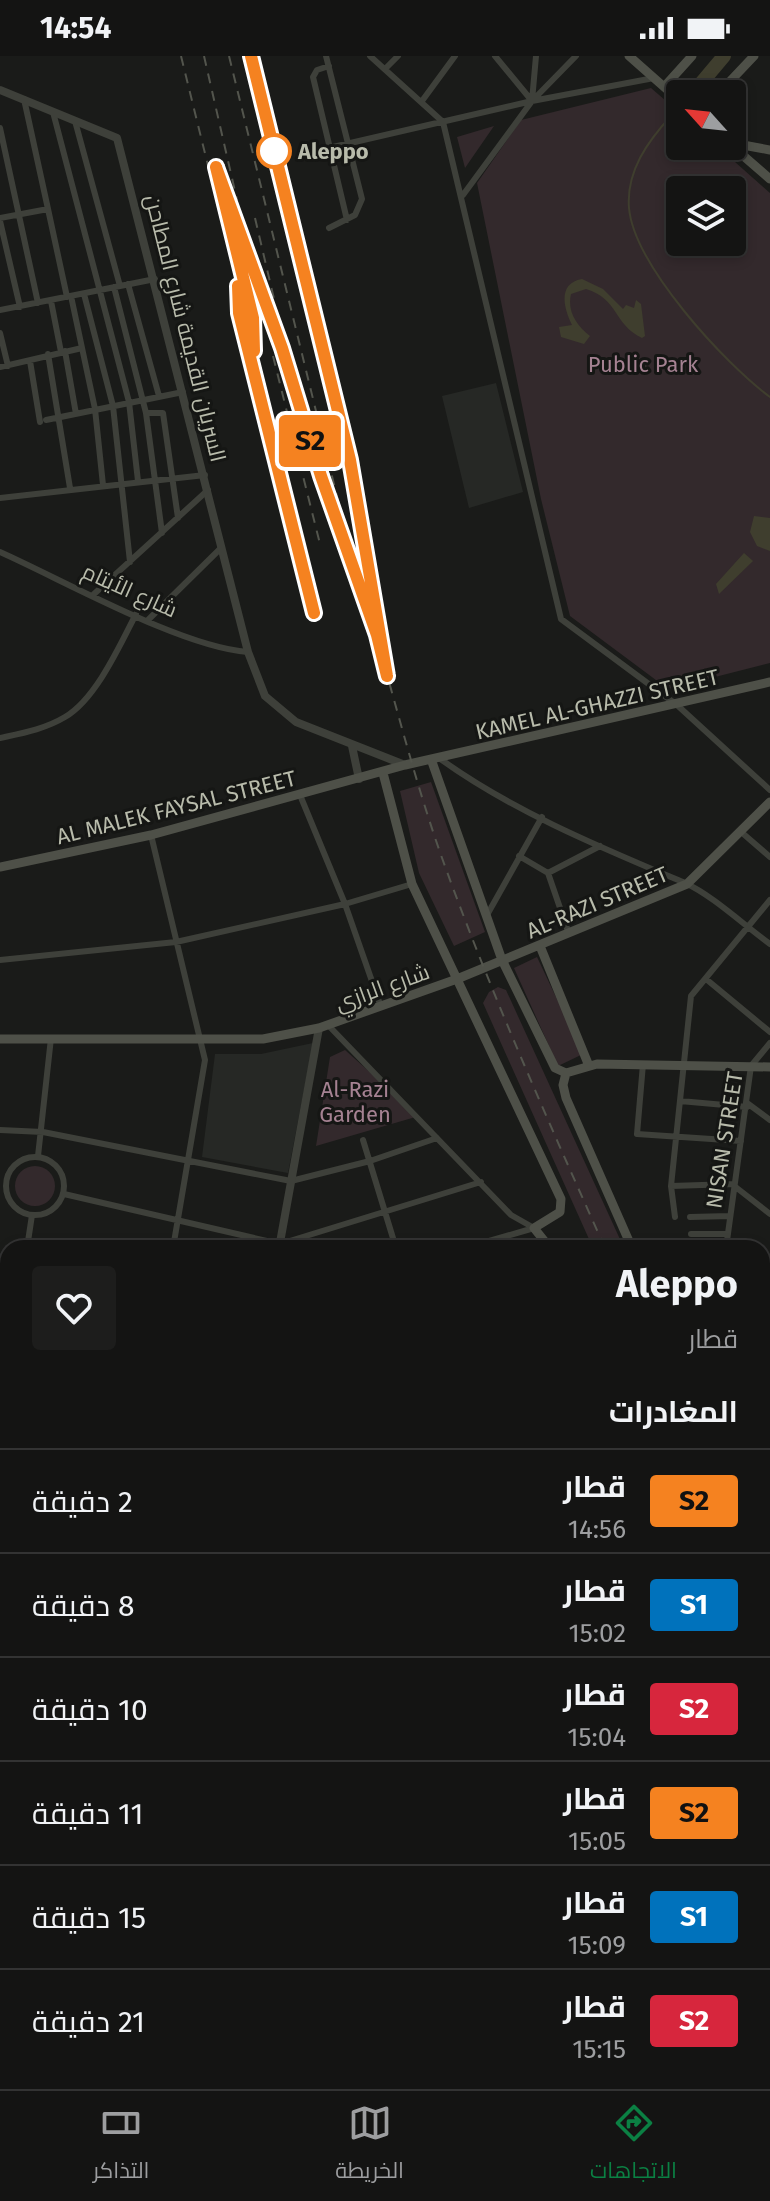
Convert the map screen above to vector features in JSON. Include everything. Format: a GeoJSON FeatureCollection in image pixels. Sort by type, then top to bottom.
{"type":"FeatureCollection","features":[{"type":"Feature","properties":{"kind":"main road"},"geometry":{"type":"LineString","coordinates":[[629,56],[664,87],[692,56]]}},
{"type":"Feature","properties":{"kind":"main road"},"geometry":{"type":"LineString","coordinates":[[731,80],[754,56]]}},
{"type":"Feature","properties":{"kind":"main road"},"geometry":{"type":"LineString","coordinates":[[746,146],[770,150]]}},
{"type":"Feature","properties":{"kind":"main road"},"geometry":{"type":"LineString","coordinates":[[746,157],[770,179]]}},
{"type":"Feature","properties":{"kind":"main road","name":"KAMEL AL-GHAZZI STREET"},"geometry":{"type":"LineString","coordinates":[[435,758],[770,682]]}},
{"type":"Feature","properties":{"kind":"main road"},"geometry":{"type":"LineString","coordinates":[[435,758],[502,960],[550,1062],[566,1073]]}},
{"type":"Feature","properties":{"kind":"main road","name":"AL MALEK FAYSAL STREET"},"geometry":{"type":"LineString","coordinates":[[0,867],[151,835],[435,758]]}},
{"type":"Feature","properties":{"kind":"main road"},"geometry":{"type":"LineString","coordinates":[[383,773],[412,884],[561,1199],[560,1212],[534,1228],[544,1240]]}},
{"type":"Feature","properties":{"kind":"main road","name":"AL-RAZI STREET"},"geometry":{"type":"LineString","coordinates":[[457,979],[687,884],[770,802]]}},
{"type":"Feature","properties":{"kind":"main road"},"geometry":{"type":"LineString","coordinates":[[540,946],[589,1066]]}},
{"type":"Feature","properties":{"kind":"main road","name":"شارع الرازي"},"geometry":{"type":"LineString","coordinates":[[324,1026],[457,979]]}},
{"type":"Feature","properties":{"kind":"main road"},"geometry":{"type":"LineString","coordinates":[[0,1039],[263,1039],[324,1026]]}},
{"type":"Feature","properties":{"kind":"main road"},"geometry":{"type":"LineString","coordinates":[[566,1073],[589,1066],[643,1064],[770,1067]]}},
{"type":"Feature","properties":{"kind":"main road"},"geometry":{"type":"LineString","coordinates":[[566,1073],[563,1085],[566,1098],[628,1240]]}},
{"type":"Feature","properties":{"kind":"street"},"geometry":{"type":"LineString","coordinates":[[326,56],[362,205],[347,220],[329,228]]}},
{"type":"Feature","properties":{"kind":"street"},"geometry":{"type":"LineString","coordinates":[[370,56],[443,122],[463,195],[561,619],[677,705],[770,790]]}},
{"type":"Feature","properties":{"kind":"street"},"geometry":{"type":"LineString","coordinates":[[385,69],[398,56]]}},
{"type":"Feature","properties":{"kind":"street"},"geometry":{"type":"LineString","coordinates":[[422,101],[455,56]]}},
{"type":"Feature","properties":{"kind":"street"},"geometry":{"type":"LineString","coordinates":[[495,56],[532,101]]}},
{"type":"Feature","properties":{"kind":"street"},"geometry":{"type":"LineString","coordinates":[[532,101],[536,56]]}},
{"type":"Feature","properties":{"kind":"street"},"geometry":{"type":"LineString","coordinates":[[463,195],[532,101],[576,56]]}},
{"type":"Feature","properties":{"kind":"street"},"geometry":{"type":"LineString","coordinates":[[329,66],[317,70],[313,77],[333,147],[347,220]]}},
{"type":"Feature","properties":{"kind":"street"},"geometry":{"type":"LineString","coordinates":[[333,147],[532,101],[654,78]]}},
{"type":"Feature","properties":{"kind":"street","name":"السريان القديمة شارع المطاحن"},"geometry":{"type":"LineString","coordinates":[[0,90],[117,138],[248,652],[265,696],[296,722],[352,746]]}},
{"type":"Feature","properties":{"kind":"street"},"geometry":{"type":"LineString","coordinates":[[24,99],[95,409],[103,485]]}},
{"type":"Feature","properties":{"kind":"street"},"geometry":{"type":"LineString","coordinates":[[53,112],[129,402],[138,481]]}},
{"type":"Feature","properties":{"kind":"street"},"geometry":{"type":"LineString","coordinates":[[75,121],[121,286],[159,396]]}},
{"type":"Feature","properties":{"kind":"street"},"geometry":{"type":"LineString","coordinates":[[0,128],[38,303]]}},
{"type":"Feature","properties":{"kind":"street"},"geometry":{"type":"LineString","coordinates":[[20,307],[0,219],[48,209]]}},
{"type":"Feature","properties":{"kind":"street"},"geometry":{"type":"LineString","coordinates":[[0,310],[155,279]]}},
{"type":"Feature","properties":{"kind":"street"},"geometry":{"type":"LineString","coordinates":[[121,286],[144,399],[162,533]]}},
{"type":"Feature","properties":{"kind":"street"},"geometry":{"type":"LineString","coordinates":[[84,294],[113,406],[130,562]]}},
{"type":"Feature","properties":{"kind":"street"},"geometry":{"type":"LineString","coordinates":[[51,301],[76,414]]}},
{"type":"Feature","properties":{"kind":"street"},"geometry":{"type":"LineString","coordinates":[[0,333],[4,367],[82,348]]}},
{"type":"Feature","properties":{"kind":"street"},"geometry":{"type":"LineString","coordinates":[[48,354],[61,417],[70,488]]}},
{"type":"Feature","properties":{"kind":"street"},"geometry":{"type":"LineString","coordinates":[[30,361],[43,421],[184,392]]}},
{"type":"Feature","properties":{"kind":"street"},"geometry":{"type":"LineString","coordinates":[[146,413],[163,413],[178,518]]}},
{"type":"Feature","properties":{"kind":"street"},"geometry":{"type":"LineString","coordinates":[[0,498],[205,475]]}},
{"type":"Feature","properties":{"kind":"street"},"geometry":{"type":"LineString","coordinates":[[94,594],[208,490]]}},
{"type":"Feature","properties":{"kind":"street"},"geometry":{"type":"LineString","coordinates":[[148,620],[222,547]]}},
{"type":"Feature","properties":{"kind":"street","name":"شارع الأيتام"},"geometry":{"type":"LineString","coordinates":[[0,552],[148,620],[214,645],[248,652]]}},
{"type":"Feature","properties":{"kind":"street"},"geometry":{"type":"LineString","coordinates":[[0,738],[41,729],[69,715],[106,670],[136,614]]}},
{"type":"Feature","properties":{"kind":"street"},"geometry":{"type":"LineString","coordinates":[[352,746],[405,765]]}},
{"type":"Feature","properties":{"kind":"street"},"geometry":{"type":"LineString","coordinates":[[352,746],[359,779]]}},
{"type":"Feature","properties":{"kind":"street"},"geometry":{"type":"LineString","coordinates":[[435,758],[659,876],[687,884],[770,944]]}},
{"type":"Feature","properties":{"kind":"street"},"geometry":{"type":"LineString","coordinates":[[300,795],[345,904],[381,1007]]}},
{"type":"Feature","properties":{"kind":"street"},"geometry":{"type":"LineString","coordinates":[[486,916],[542,817]]}},
{"type":"Feature","properties":{"kind":"street"},"geometry":{"type":"LineString","coordinates":[[740,831],[770,857]]}},
{"type":"Feature","properties":{"kind":"street"},"geometry":{"type":"LineString","coordinates":[[151,835],[205,1060],[174,1240]]}},
{"type":"Feature","properties":{"kind":"street"},"geometry":{"type":"LineString","coordinates":[[548,873],[600,846]]}},
{"type":"Feature","properties":{"kind":"street"},"geometry":{"type":"LineString","coordinates":[[519,856],[548,873],[569,934]]}},
{"type":"Feature","properties":{"kind":"street"},"geometry":{"type":"LineString","coordinates":[[0,960],[176,942],[345,904],[412,884]]}},
{"type":"Feature","properties":{"kind":"street"},"geometry":{"type":"LineString","coordinates":[[675,1217],[671,1186],[691,996],[770,900]]}},
{"type":"Feature","properties":{"kind":"street"},"geometry":{"type":"LineString","coordinates":[[706,979],[770,1032]]}},
{"type":"Feature","properties":{"kind":"street"},"geometry":{"type":"LineString","coordinates":[[324,1026],[511,1215],[534,1228]]}},
{"type":"Feature","properties":{"kind":"street"},"geometry":{"type":"LineString","coordinates":[[281,1240],[324,1026]]}},
{"type":"Feature","properties":{"kind":"street"},"geometry":{"type":"LineString","coordinates":[[38,1156],[51,1038]]}},
{"type":"Feature","properties":{"kind":"street","name":"NISAN STREET"},"geometry":{"type":"LineString","coordinates":[[727,1240],[751,1066],[770,1043]]}},
{"type":"Feature","properties":{"kind":"street"},"geometry":{"type":"LineString","coordinates":[[643,1064],[637,1134],[741,1141]]}},
{"type":"Feature","properties":{"kind":"street"},"geometry":{"type":"LineString","coordinates":[[680,1101],[747,1105],[770,1120]]}},
{"type":"Feature","properties":{"kind":"street"},"geometry":{"type":"LineString","coordinates":[[0,1130],[43,1132],[291,1181],[370,1161],[437,1138]]}},
{"type":"Feature","properties":{"kind":"street"},"geometry":{"type":"LineString","coordinates":[[363,1140],[394,1240]]}},
{"type":"Feature","properties":{"kind":"street"},"geometry":{"type":"LineString","coordinates":[[28,1156],[38,1156],[57,1166],[65,1184],[64,1194],[53,1209],[32,1215],[13,1206],[3,1189],[12,1167],[28,1156]]}},
{"type":"Feature","properties":{"kind":"street"},"geometry":{"type":"LineString","coordinates":[[298,1240],[481,1182]]}},
{"type":"Feature","properties":{"kind":"street"},"geometry":{"type":"LineString","coordinates":[[671,1186],[733,1184],[770,1214]]}},
{"type":"Feature","properties":{"kind":"street"},"geometry":{"type":"LineString","coordinates":[[64,1194],[257,1240]]}},
{"type":"Feature","properties":{"kind":"street"},"geometry":{"type":"LineString","coordinates":[[28,1240],[32,1215]]}},
{"type":"Feature","properties":{"kind":"street"},"geometry":{"type":"LineString","coordinates":[[690,1217],[730,1216]]}},
{"type":"Feature","properties":{"kind":"street"},"geometry":{"type":"LineString","coordinates":[[493,1240],[534,1228]]}},
{"type":"Feature","properties":{"kind":"street"},"geometry":{"type":"LineString","coordinates":[[691,1234],[728,1234]]}},
{"type":"Feature","properties":{"kind":"shaded area"},"geometry":{"type":"Polygon","coordinates":[[[582,279],[603,289],[623,309],[626,305],[634,308],[636,300],[641,304],[645,336],[642,338],[633,332],[605,299],[586,289],[571,294],[570,306],[577,322],[590,336],[584,344],[561,337],[559,327],[572,325],[566,311],[566,291],[574,281],[582,279]]]}},
{"type":"Feature","properties":{"kind":"shaded area"},"geometry":{"type":"Polygon","coordinates":[[[496,383],[523,492],[469,508],[442,396],[496,383]]]}},
{"type":"Feature","properties":{"kind":"shaded area"},"geometry":{"type":"Polygon","coordinates":[[[754,516],[770,518],[770,551],[757,546],[750,532],[754,516]]]}},
{"type":"Feature","properties":{"kind":"shaded area"},"geometry":{"type":"Polygon","coordinates":[[[744,553],[753,561],[719,594],[716,584],[744,553]]]}},
{"type":"Feature","properties":{"kind":"shaded area"},"geometry":{"type":"Polygon","coordinates":[[[313,1043],[288,1173],[202,1157],[215,1054],[261,1054],[313,1043]]]}},
{"type":"Feature","properties":{"kind":"green space","name":"Public Park"},"geometry":{"type":"Polygon","coordinates":[[[651,88],[666,101],[666,160],[733,160],[770,193],[770,663],[668,689],[570,616],[541,499],[477,183],[521,120],[651,88]]]}},
{"type":"Feature","properties":{"kind":"green space"},"geometry":{"type":"Polygon","coordinates":[[[494,126],[465,168],[457,137],[494,126]]]}},
{"type":"Feature","properties":{"kind":"green space"},"geometry":{"type":"Polygon","coordinates":[[[431,782],[485,932],[454,946],[419,873],[400,791],[431,782]]]}},
{"type":"Feature","properties":{"kind":"green space"},"geometry":{"type":"Polygon","coordinates":[[[537,957],[583,1054],[558,1066],[514,968],[537,957]]]}},
{"type":"Feature","properties":{"kind":"green space"},"geometry":{"type":"Polygon","coordinates":[[[498,987],[506,990],[620,1240],[589,1240],[483,1003],[489,992],[498,987]]]}},
{"type":"Feature","properties":{"kind":"green space","name":"Al-Razi Garden"},"geometry":{"type":"Polygon","coordinates":[[[345,1050],[419,1116],[316,1146],[330,1057],[345,1050]]]}},
{"type":"Feature","properties":{"kind":"green space"},"geometry":{"type":"Polygon","coordinates":[[[35,1166],[49,1172],[55,1186],[49,1200],[35,1206],[21,1200],[15,1186],[21,1172],[35,1166]]]}},
{"type":"Feature","properties":{"kind":"waterway"},"geometry":{"type":"LineString","coordinates":[[704,80],[724,56]]}},
{"type":"Feature","properties":{"kind":"waterway"},"geometry":{"type":"LineString","coordinates":[[666,122],[640,158],[631,182],[629,208],[635,231],[647,257],[684,312],[730,362],[770,397]]}},
{"type":"Feature","properties":{"kind":"railway"},"geometry":{"type":"LineString","coordinates":[[181,56],[318,612]]}},
{"type":"Feature","properties":{"kind":"railway"},"geometry":{"type":"LineString","coordinates":[[204,56],[237,200]]}},
{"type":"Feature","properties":{"kind":"railway"},"geometry":{"type":"LineString","coordinates":[[229,56],[353,562],[421,793],[483,965],[601,1240]]}},
{"type":"Feature","properties":{"kind":"railway"},"geometry":{"type":"LineString","coordinates":[[251,56],[350,460],[375,602]]}},
{"type":"Feature","properties":{"kind":"railway"},"geometry":{"type":"LineString","coordinates":[[224,188],[282,348],[316,460]]}},
{"type":"Feature","properties":{"kind":"railway"},"geometry":{"type":"LineString","coordinates":[[255,218],[274,299]]}},
{"type":"Feature","properties":{"kind":"railway"},"geometry":{"type":"LineString","coordinates":[[273,356],[320,544]]}},
{"type":"Feature","properties":{"kind":"train","name":"S2"},"geometry":{"type":"LineString","coordinates":[[251,56],[363,519],[387,676],[377,635],[321,476],[282,348],[216,167],[253,318],[254,351],[238,286],[239,313],[314,613]]}},
{"type":"Feature","properties":{"kind":"place","name":"Aleppo"},"geometry":{"type":"Point","coordinates":[274,151]}}]}
